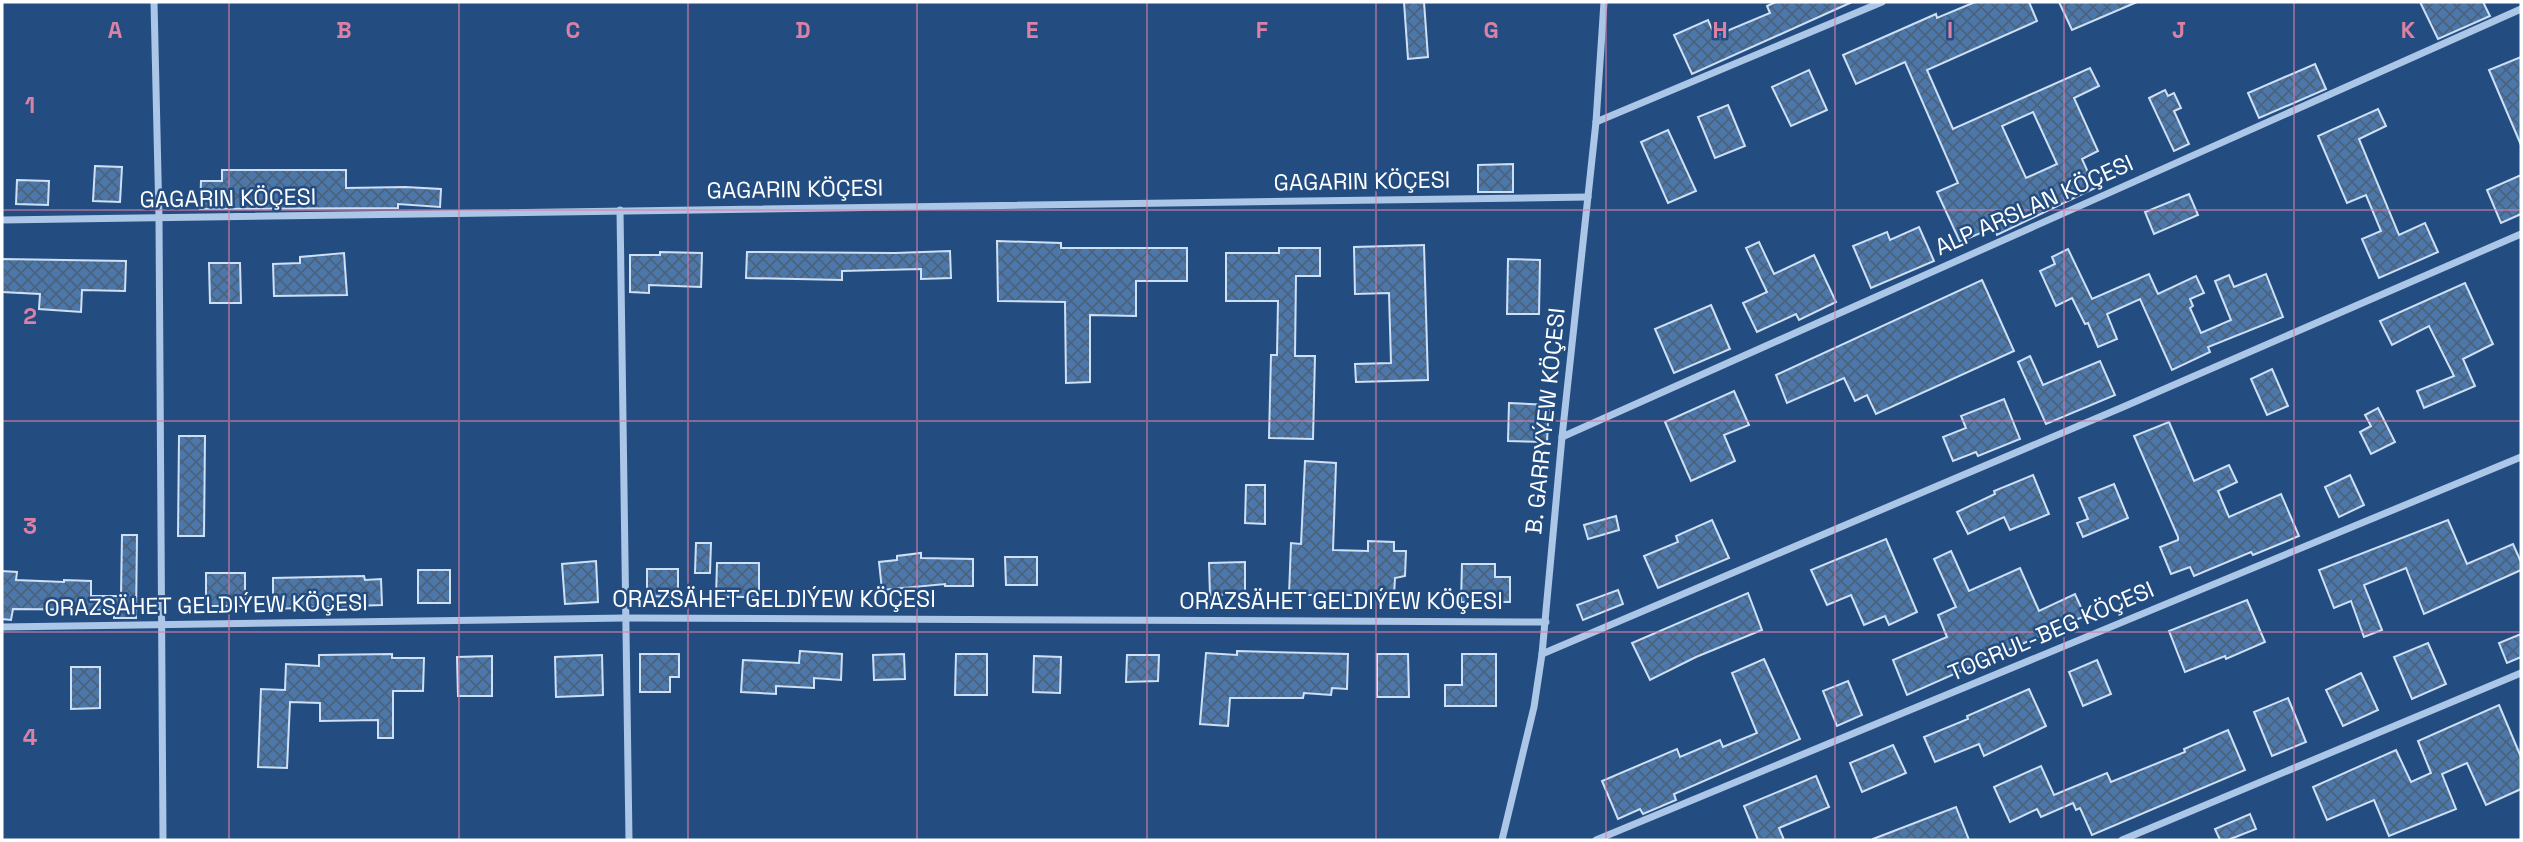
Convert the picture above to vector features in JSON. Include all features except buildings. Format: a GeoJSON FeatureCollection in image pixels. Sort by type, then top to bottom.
{"type":"FeatureCollection","features":[{"type":"Feature","properties":{"kind":"street"},"geometry":{"type":"LineString","coordinates":[[154,2],[159,219],[163,840]]}},
{"type":"Feature","properties":{"kind":"street","name":"B. GARRYÝEW KÖÇESI"},"geometry":{"type":"LineString","coordinates":[[1502,840],[1534,707],[1546,622],[1562,437],[1596,122],[1604,2]]}},
{"type":"Feature","properties":{"kind":"street"},"geometry":{"type":"LineString","coordinates":[[1596,122],[1882,2]]}},
{"type":"Feature","properties":{"kind":"street","name":"ALP ARSLAN KÖÇESI"},"geometry":{"type":"LineString","coordinates":[[1562,437],[2521,9]]}},
{"type":"Feature","properties":{"kind":"street","name":"GAGARIN KÖÇESI"},"geometry":{"type":"LineString","coordinates":[[2,220],[1588,197]]}},
{"type":"Feature","properties":{"kind":"street"},"geometry":{"type":"LineString","coordinates":[[620,211],[629,840]]}},
{"type":"Feature","properties":{"kind":"street"},"geometry":{"type":"LineString","coordinates":[[1542,654],[2521,234]]}},
{"type":"Feature","properties":{"kind":"street","name":"TOGRUL-BEG KÖÇESI"},"geometry":{"type":"LineString","coordinates":[[1596,840],[2521,457]]}},
{"type":"Feature","properties":{"kind":"street","name":"ORAZSÄHET GELDIÝEW KÖÇESI"},"geometry":{"type":"LineString","coordinates":[[2,627],[625,618],[1546,622]]}},
{"type":"Feature","properties":{"kind":"street"},"geometry":{"type":"LineString","coordinates":[[2122,840],[2521,673]]}}]}
